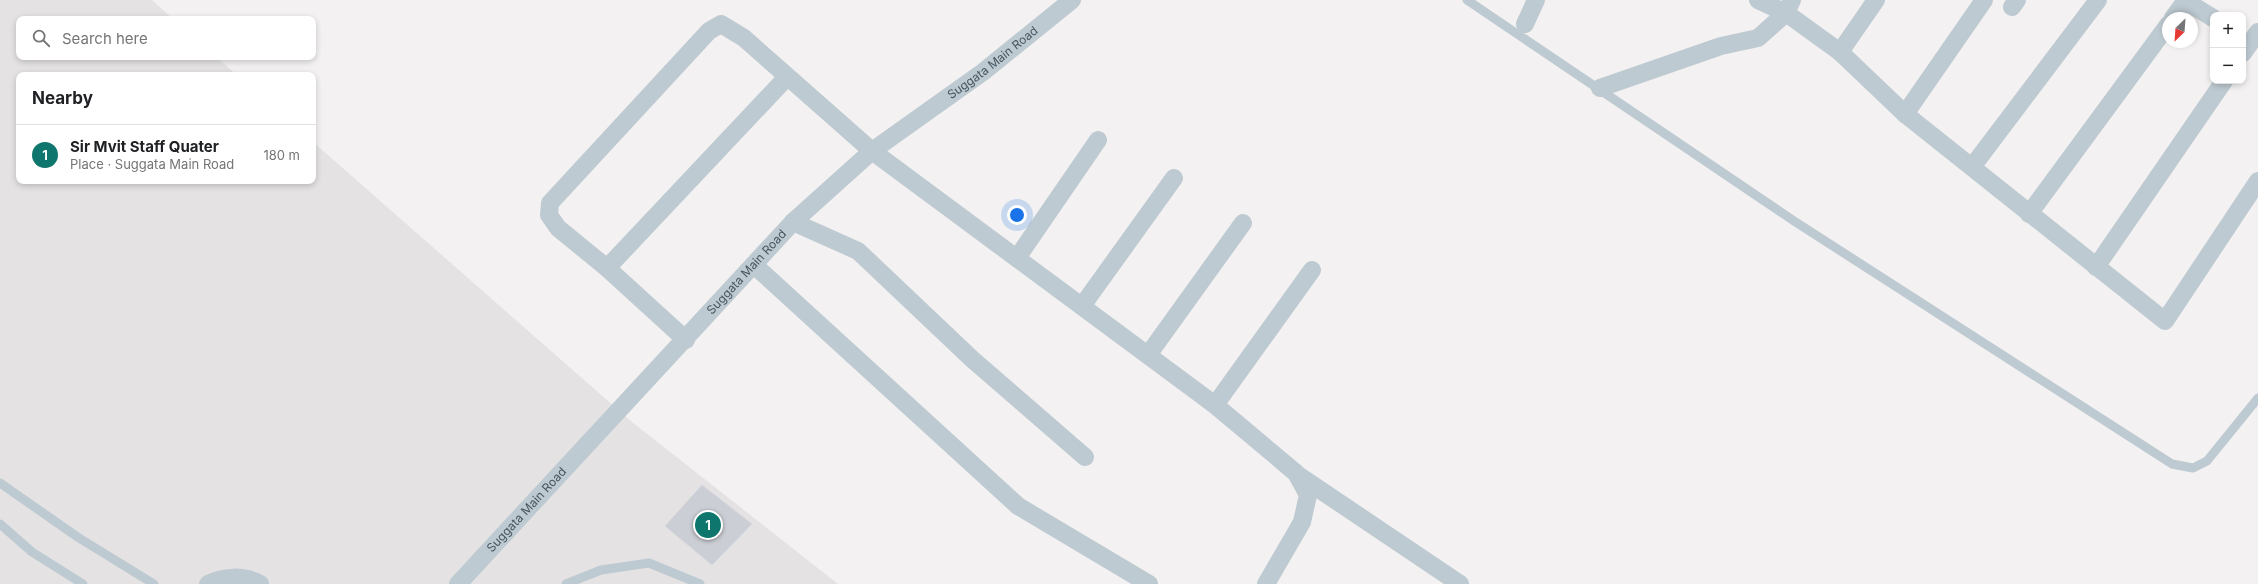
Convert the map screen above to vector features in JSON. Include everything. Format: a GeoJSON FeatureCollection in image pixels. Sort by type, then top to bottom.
{"type":"FeatureCollection","features":[{"type":"Feature","properties":{"kind":"street","name":"Suggata Main Road"},"geometry":{"type":"LineString","coordinates":[[458,584],[686,340],[793,222],[872,151],[983,72],[1072,0]]}},
{"type":"Feature","properties":{"kind":"street"},"geometry":{"type":"LineString","coordinates":[[1525,24],[1536,0]]}},
{"type":"Feature","properties":{"kind":"street"},"geometry":{"type":"LineString","coordinates":[[1758,0],[1789,7],[1840,52],[1905,114],[2165,321],[2258,181]]}},
{"type":"Feature","properties":{"kind":"street"},"geometry":{"type":"LineString","coordinates":[[1840,52],[1876,0]]}},
{"type":"Feature","properties":{"kind":"street"},"geometry":{"type":"LineString","coordinates":[[1905,114],[1984,0]]}},
{"type":"Feature","properties":{"kind":"street"},"geometry":{"type":"LineString","coordinates":[[1972,167],[2098,0]]}},
{"type":"Feature","properties":{"kind":"street"},"geometry":{"type":"LineString","coordinates":[[2177,12],[2185,0],[2210,16]]}},
{"type":"Feature","properties":{"kind":"street"},"geometry":{"type":"LineString","coordinates":[[1600,88],[1721,46],[1758,38],[1789,7]]}},
{"type":"Feature","properties":{"kind":"street"},"geometry":{"type":"LineString","coordinates":[[686,340],[607,268],[558,228],[549,215],[550,203],[709,30],[721,24],[734,30],[872,151],[1215,405],[1296,473],[1460,584]]}},
{"type":"Feature","properties":{"kind":"street"},"geometry":{"type":"LineString","coordinates":[[2029,214],[2162,33]]}},
{"type":"Feature","properties":{"kind":"street"},"geometry":{"type":"LineString","coordinates":[[607,268],[787,77]]}},
{"type":"Feature","properties":{"kind":"street"},"geometry":{"type":"LineString","coordinates":[[2096,267],[2222,84]]}},
{"type":"Feature","properties":{"kind":"street"},"geometry":{"type":"LineString","coordinates":[[1017,258],[1098,140]]}},
{"type":"Feature","properties":{"kind":"street"},"geometry":{"type":"LineString","coordinates":[[1082,306],[1174,178]]}},
{"type":"Feature","properties":{"kind":"street"},"geometry":{"type":"LineString","coordinates":[[793,222],[858,251],[972,360],[1085,457]]}},
{"type":"Feature","properties":{"kind":"street"},"geometry":{"type":"LineString","coordinates":[[1148,355],[1243,223]]}},
{"type":"Feature","properties":{"kind":"street"},"geometry":{"type":"LineString","coordinates":[[754,264],[1018,506],[1149,584]]}},
{"type":"Feature","properties":{"kind":"street"},"geometry":{"type":"LineString","coordinates":[[1215,405],[1312,270]]}},
{"type":"Feature","properties":{"kind":"street"},"geometry":{"type":"LineString","coordinates":[[1266,584],[1302,522],[1308,495],[1296,473]]}},
{"type":"Feature","properties":{"kind":"street"},"geometry":{"type":"LineString","coordinates":[[208,584],[217,580],[236,577],[260,584]]}},
{"type":"Feature","properties":{"kind":"lane"},"geometry":{"type":"LineString","coordinates":[[1467,0],[1600,88],[1794,221],[2172,464],[2178,467],[2193,468],[2207,461],[2258,398]]}},
{"type":"Feature","properties":{"kind":"lane"},"geometry":{"type":"LineString","coordinates":[[0,483],[79,538],[154,584]]}},
{"type":"Feature","properties":{"kind":"lane"},"geometry":{"type":"LineString","coordinates":[[0,524],[32,552],[83,584]]}},
{"type":"Feature","properties":{"kind":"lane"},"geometry":{"type":"LineString","coordinates":[[566,584],[601,570],[649,564],[700,584]]}},
{"type":"Feature","properties":{"kind":"shaded area"},"geometry":{"type":"Polygon","coordinates":[[[0,0],[152,0],[170,16],[16,16],[16,60],[220,60],[234,72],[16,72],[16,184],[316,184],[316,145],[632,422],[838,584],[0,584],[0,0]]]}},
{"type":"Feature","properties":{"kind":"building"},"geometry":{"type":"Polygon","coordinates":[[[702,485],[752,524],[712,565],[665,526],[702,485]]]}},
{"type":"Feature","properties":{"kind":"place","name":"Sir Mvit Staff Quater"},"geometry":{"type":"Point","coordinates":[708,525]}}]}
